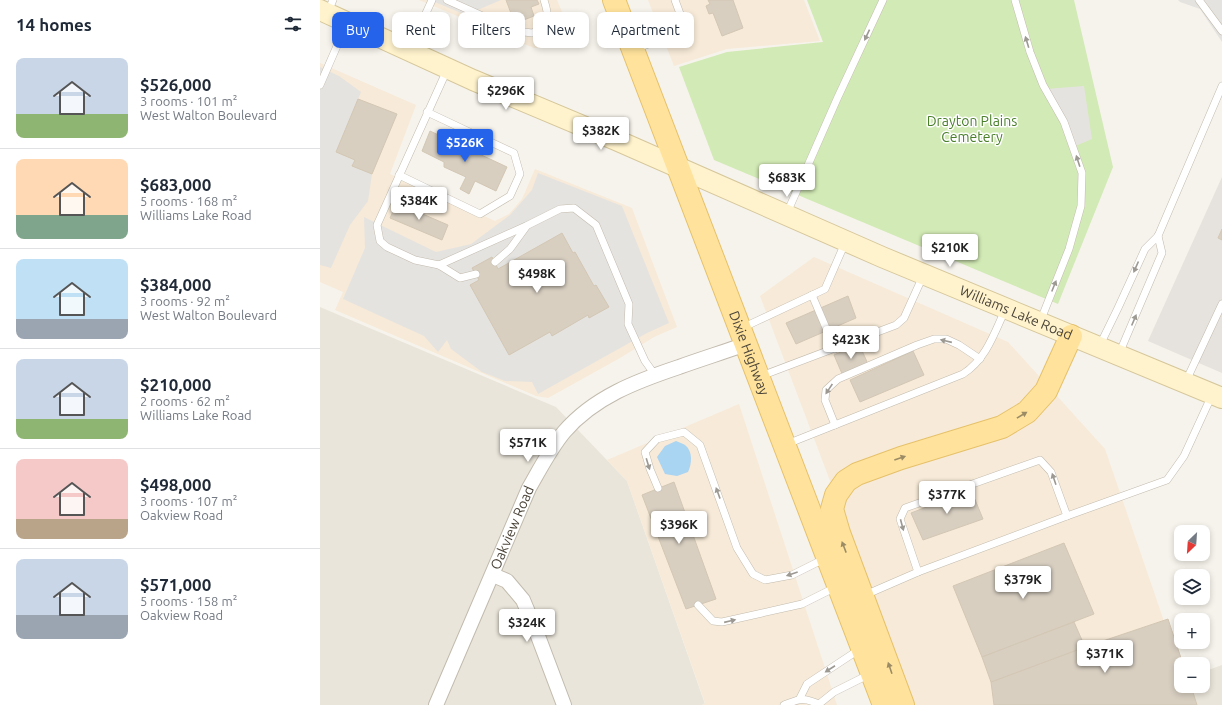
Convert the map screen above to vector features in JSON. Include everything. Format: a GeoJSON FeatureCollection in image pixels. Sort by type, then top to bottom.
{"type":"FeatureCollection","features":[{"type":"Feature","properties":{"kind":"main road","name":"Dixie Highway"},"geometry":{"type":"LineString","coordinates":[[614,0],[884,705]]}},
{"type":"Feature","properties":{"kind":"main road","name":"Williams Lake Road"},"geometry":{"type":"LineString","coordinates":[[384,39],[447,68],[846,241],[1217,396]]}},
{"type":"Feature","properties":{"kind":"main road"},"geometry":{"type":"LineString","coordinates":[[903,705],[839,533],[832,509],[836,495],[846,481],[857,474],[901,458],[1002,426],[1027,412],[1046,391],[1071,336]]}},
{"type":"Feature","properties":{"kind":"street","name":"Oakview Road"},"geometry":{"type":"LineString","coordinates":[[436,705],[529,488],[548,455],[564,432],[582,414],[596,403],[626,387],[743,336]]}},
{"type":"Feature","properties":{"kind":"street"},"geometry":{"type":"LineString","coordinates":[[493,575],[507,581],[523,600],[564,705]]}},
{"type":"Feature","properties":{"kind":"lane"},"geometry":{"type":"LineString","coordinates":[[409,50],[432,0]]}},
{"type":"Feature","properties":{"kind":"lane"},"geometry":{"type":"LineString","coordinates":[[447,0],[516,31],[532,33],[543,29],[546,23],[548,14],[544,0]]}},
{"type":"Feature","properties":{"kind":"lane"},"geometry":{"type":"LineString","coordinates":[[633,50],[686,30],[675,0]]}},
{"type":"Feature","properties":{"kind":"lane"},"geometry":{"type":"LineString","coordinates":[[786,215],[837,99],[883,0]]}},
{"type":"Feature","properties":{"kind":"lane"},"geometry":{"type":"LineString","coordinates":[[1015,0],[1030,52],[1043,85],[1064,122],[1082,173],[1082,206],[1074,235],[1040,322]]}},
{"type":"Feature","properties":{"kind":"lane"},"geometry":{"type":"LineString","coordinates":[[1199,0],[1222,32]]}},
{"type":"Feature","properties":{"kind":"lane"},"geometry":{"type":"LineString","coordinates":[[320,85],[336,48]]}},
{"type":"Feature","properties":{"kind":"lane"},"geometry":{"type":"LineString","coordinates":[[447,68],[376,225],[380,241],[386,247],[415,260],[439,265],[460,278],[476,274]]}},
{"type":"Feature","properties":{"kind":"lane"},"geometry":{"type":"LineString","coordinates":[[1099,347],[1145,249],[1158,236],[1222,86]]}},
{"type":"Feature","properties":{"kind":"lane"},"geometry":{"type":"LineString","coordinates":[[399,175],[480,214],[510,196],[520,174],[514,153],[427,112]]}},
{"type":"Feature","properties":{"kind":"lane"},"geometry":{"type":"LineString","coordinates":[[439,265],[560,209],[574,208],[596,226],[629,304],[628,324],[645,361],[655,375]]}},
{"type":"Feature","properties":{"kind":"lane"},"geometry":{"type":"LineString","coordinates":[[494,262],[510,249],[526,226]]}},
{"type":"Feature","properties":{"kind":"lane"},"geometry":{"type":"LineString","coordinates":[[1119,355],[1162,253],[1158,236]]}},
{"type":"Feature","properties":{"kind":"lane"},"geometry":{"type":"LineString","coordinates":[[743,336],[812,295],[825,289],[846,241]]}},
{"type":"Feature","properties":{"kind":"lane"},"geometry":{"type":"LineString","coordinates":[[758,377],[896,325],[904,318],[924,274]]}},
{"type":"Feature","properties":{"kind":"lane"},"geometry":{"type":"LineString","coordinates":[[812,295],[835,349]]}},
{"type":"Feature","properties":{"kind":"lane"},"geometry":{"type":"LineString","coordinates":[[1185,383],[1222,304]]}},
{"type":"Feature","properties":{"kind":"lane"},"geometry":{"type":"LineString","coordinates":[[784,445],[963,374],[980,360],[994,335],[1006,308]]}},
{"type":"Feature","properties":{"kind":"lane"},"geometry":{"type":"LineString","coordinates":[[835,425],[824,400],[826,390],[838,379],[934,339],[946,339],[959,345],[980,360]]}},
{"type":"Feature","properties":{"kind":"lane"},"geometry":{"type":"LineString","coordinates":[[863,596],[918,572],[1167,480],[1184,456],[1217,396]]}},
{"type":"Feature","properties":{"kind":"lane"},"geometry":{"type":"LineString","coordinates":[[658,488],[645,452],[657,439],[684,432],[700,445],[737,548],[753,574],[765,580],[792,575],[828,558]]}},
{"type":"Feature","properties":{"kind":"lane"},"geometry":{"type":"LineString","coordinates":[[918,572],[900,520],[905,508],[1040,460],[1051,472],[1067,516]]}},
{"type":"Feature","properties":{"kind":"lane"},"geometry":{"type":"LineString","coordinates":[[698,605],[713,621],[722,622],[802,604],[838,586]]}},
{"type":"Feature","properties":{"kind":"lane"},"geometry":{"type":"LineString","coordinates":[[784,705],[800,698],[807,684],[862,648]]}},
{"type":"Feature","properties":{"kind":"lane"},"geometry":{"type":"LineString","coordinates":[[800,698],[819,705],[834,692],[872,673]]}},
{"type":"Feature","properties":{"kind":"shaded area"},"geometry":{"type":"Polygon","coordinates":[[[419,0],[557,0],[562,12],[533,12],[533,48],[525,44],[525,12],[458,12],[458,16],[419,0]]]}},
{"type":"Feature","properties":{"kind":"shaded area"},"geometry":{"type":"Polygon","coordinates":[[[430,0],[501,0],[473,12],[459,12],[430,0]]]}},
{"type":"Feature","properties":{"kind":"shaded area"},"geometry":{"type":"Polygon","coordinates":[[[648,0],[804,0],[820,41],[727,49],[674,66],[667,48],[694,48],[694,12],[653,12],[648,0]]]}},
{"type":"Feature","properties":{"kind":"shaded area"},"geometry":{"type":"Polygon","coordinates":[[[1178,0],[1222,0],[1222,42],[1200,9],[1178,0]]]}},
{"type":"Feature","properties":{"kind":"shaded area"},"geometry":{"type":"Polygon","coordinates":[[[320,63],[416,105],[390,174],[495,221],[509,214],[522,199],[535,169],[632,208],[677,327],[654,337],[620,358],[548,398],[536,396],[335,310],[343,292],[320,282],[320,63]]]}},
{"type":"Feature","properties":{"kind":"shaded area"},"geometry":{"type":"Polygon","coordinates":[[[320,67],[339,76],[361,92],[336,152],[355,160],[352,166],[372,174],[368,201],[350,225],[331,268],[320,265],[320,67]]]}},
{"type":"Feature","properties":{"kind":"shaded area"},"geometry":{"type":"Polygon","coordinates":[[[1084,86],[1092,139],[1073,147],[1046,89],[1084,86]]]}},
{"type":"Feature","properties":{"kind":"shaded area"},"geometry":{"type":"Polygon","coordinates":[[[538,173],[622,206],[669,323],[647,333],[538,394],[532,382],[505,381],[482,372],[451,349],[447,340],[438,352],[424,336],[343,299],[365,248],[364,217],[436,252],[471,244],[510,215],[532,190],[538,173]]]}},
{"type":"Feature","properties":{"kind":"shaded area"},"geometry":{"type":"Polygon","coordinates":[[[1222,177],[1222,373],[1148,341],[1222,177]]]}},
{"type":"Feature","properties":{"kind":"shaded area"},"geometry":{"type":"Polygon","coordinates":[[[814,257],[1008,342],[1105,449],[1176,657],[1174,657],[1174,693],[1185,693],[1193,705],[915,705],[760,296],[814,257]]]}},
{"type":"Feature","properties":{"kind":"shaded area"},"geometry":{"type":"Polygon","coordinates":[[[320,307],[556,407],[627,481],[705,704],[320,705],[320,307]]]}},
{"type":"Feature","properties":{"kind":"shaded area"},"geometry":{"type":"Polygon","coordinates":[[[739,404],[837,705],[702,705],[705,703],[627,481],[607,460],[739,404]]]}},
{"type":"Feature","properties":{"kind":"shaded area"},"geometry":{"type":"Polygon","coordinates":[[[1222,665],[1222,705],[1197,705],[1193,693],[1210,693],[1210,669],[1222,665]]]}},
{"type":"Feature","properties":{"kind":"green space","name":"Drayton Plains Cemetery"},"geometry":{"type":"Polygon","coordinates":[[[807,0],[1074,0],[1113,167],[1058,304],[714,160],[679,67],[727,52],[823,42],[807,0]]]}},
{"type":"Feature","properties":{"kind":"water"},"geometry":{"type":"Polygon","coordinates":[[[676,441],[684,444],[691,454],[688,472],[677,476],[665,474],[657,457],[665,446],[676,441]]]}},
{"type":"Feature","properties":{"kind":"building"},"geometry":{"type":"Polygon","coordinates":[[[506,0],[537,0],[539,4],[531,7],[533,16],[525,19],[525,12],[510,12],[506,0]]]}},
{"type":"Feature","properties":{"kind":"building"},"geometry":{"type":"Polygon","coordinates":[[[708,0],[733,0],[743,28],[722,36],[713,13],[709,14],[706,6],[710,4],[708,0]]]}},
{"type":"Feature","properties":{"kind":"building"},"geometry":{"type":"Polygon","coordinates":[[[358,99],[397,114],[372,174],[352,166],[355,160],[336,152],[358,99]]]}},
{"type":"Feature","properties":{"kind":"building"},"geometry":{"type":"Polygon","coordinates":[[[430,131],[507,167],[496,191],[475,181],[469,194],[460,189],[466,177],[444,167],[444,162],[422,151],[430,131]]]}},
{"type":"Feature","properties":{"kind":"building"},"geometry":{"type":"Polygon","coordinates":[[[397,203],[448,225],[442,240],[390,218],[397,203]]]}},
{"type":"Feature","properties":{"kind":"building"},"geometry":{"type":"Polygon","coordinates":[[[1222,229],[1222,240],[1218,238],[1222,229]]]}},
{"type":"Feature","properties":{"kind":"building"},"geometry":{"type":"Polygon","coordinates":[[[562,233],[573,253],[575,252],[594,286],[596,285],[609,307],[589,318],[588,315],[552,336],[550,332],[509,355],[470,285],[479,280],[472,268],[492,257],[498,269],[562,233]]]}},
{"type":"Feature","properties":{"kind":"building"},"geometry":{"type":"Polygon","coordinates":[[[848,296],[856,318],[796,344],[786,323],[848,296]]]}},
{"type":"Feature","properties":{"kind":"building"},"geometry":{"type":"Polygon","coordinates":[[[859,344],[868,364],[843,376],[834,355],[859,344]]]}},
{"type":"Feature","properties":{"kind":"building"},"geometry":{"type":"Polygon","coordinates":[[[913,351],[924,375],[860,402],[850,380],[913,351]]]}},
{"type":"Feature","properties":{"kind":"building"},"geometry":{"type":"Polygon","coordinates":[[[674,482],[716,599],[686,609],[642,495],[674,482]]]}},
{"type":"Feature","properties":{"kind":"building"},"geometry":{"type":"Polygon","coordinates":[[[971,490],[983,519],[923,540],[911,513],[971,490]]]}},
{"type":"Feature","properties":{"kind":"building"},"geometry":{"type":"Polygon","coordinates":[[[1064,543],[1094,614],[982,657],[953,586],[1064,543]]]}},
{"type":"Feature","properties":{"kind":"building"},"geometry":{"type":"Polygon","coordinates":[[[1168,619],[1174,637],[1174,649],[1178,649],[1181,657],[1174,657],[1174,693],[1193,693],[1197,705],[994,705],[991,682],[1085,647],[1168,619]]]}},
{"type":"Feature","properties":{"kind":"building"},"geometry":{"type":"Polygon","coordinates":[[[1074,622],[1085,647],[991,682],[982,657],[1074,622]]]}}]}
